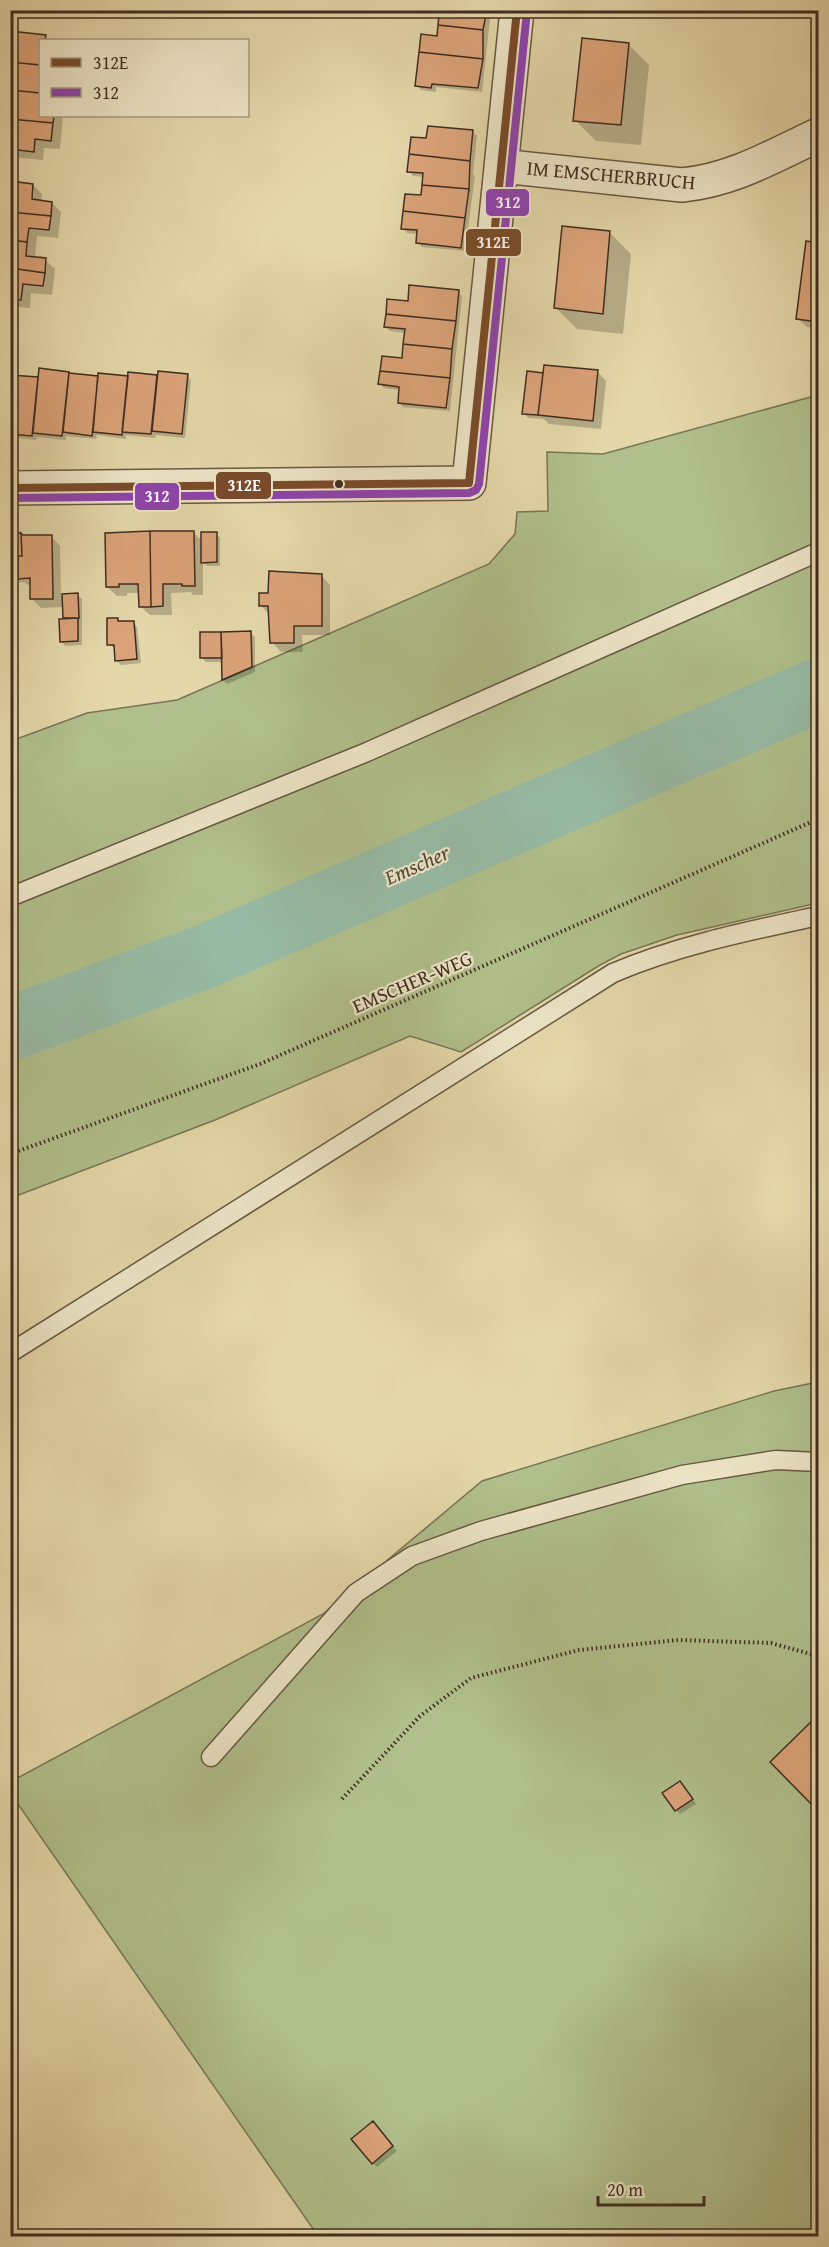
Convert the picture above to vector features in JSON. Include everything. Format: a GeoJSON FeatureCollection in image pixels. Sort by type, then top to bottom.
{"type":"FeatureCollection","features":[{"type":"Feature","properties":{"kind":"street"},"geometry":{"type":"LineString","coordinates":[[10,488],[469,483],[517,10]]}},
{"type":"Feature","properties":{"kind":"street","name":"IM EMSCHERBRUCH"},"geometry":{"type":"LineString","coordinates":[[501,166],[682,185],[708,182],[730,176],[819,135]]}},
{"type":"Feature","properties":{"kind":"lane"},"geometry":{"type":"LineString","coordinates":[[10,897],[367,752],[819,552]]}},
{"type":"Feature","properties":{"kind":"lane"},"geometry":{"type":"LineString","coordinates":[[10,1353],[613,973],[668,952],[734,934],[819,916]]}},
{"type":"Feature","properties":{"kind":"lane"},"geometry":{"type":"LineString","coordinates":[[211,1757],[356,1593],[412,1556],[481,1531],[682,1475],[776,1461],[819,1462]]}},
{"type":"Feature","properties":{"kind":"path","name":"EMSCHER-WEG"},"geometry":{"type":"LineString","coordinates":[[10,1154],[260,1064],[819,819]]}},
{"type":"Feature","properties":{"kind":"path"},"geometry":{"type":"LineString","coordinates":[[342,1799],[420,1716],[471,1678],[579,1650],[678,1640],[771,1643],[819,1656]]}},
{"type":"Feature","properties":{"kind":"green space"},"geometry":{"type":"Polygon","coordinates":[[[818,395],[818,903],[677,935],[621,954],[461,1052],[410,1036],[215,1120],[11,1198],[11,741],[87,713],[177,700],[489,564],[515,534],[517,512],[548,511],[547,452],[603,454],[818,395]]]}},
{"type":"Feature","properties":{"kind":"green space"},"geometry":{"type":"Polygon","coordinates":[[[818,1382],[818,2236],[318,2236],[11,1794],[10,1782],[323,1614],[482,1481],[774,1391],[818,1382]]]}},
{"type":"Feature","properties":{"kind":"building"},"geometry":{"type":"Polygon","coordinates":[[[423,10],[487,10],[483,30],[438,25],[439,15],[423,13],[423,10]]]}},
{"type":"Feature","properties":{"kind":"building"},"geometry":{"type":"Polygon","coordinates":[[[438,25],[483,30],[483,59],[419,52],[421,34],[437,36],[438,25]]]}},
{"type":"Feature","properties":{"kind":"building"},"geometry":{"type":"Polygon","coordinates":[[[10,31],[46,35],[45,39],[39,39],[39,65],[10,62],[10,31]]]}},
{"type":"Feature","properties":{"kind":"building"},"geometry":{"type":"Polygon","coordinates":[[[582,38],[629,43],[621,125],[573,121],[582,38]]]}},
{"type":"Feature","properties":{"kind":"building"},"geometry":{"type":"Polygon","coordinates":[[[419,52],[483,59],[478,88],[432,84],[431,88],[415,86],[419,52]]]}},
{"type":"Feature","properties":{"kind":"building"},"geometry":{"type":"Polygon","coordinates":[[[10,62],[39,65],[39,93],[10,90],[10,62]]]}},
{"type":"Feature","properties":{"kind":"building"},"geometry":{"type":"Polygon","coordinates":[[[10,90],[39,93],[39,117],[54,117],[53,123],[10,119],[10,90]]]}},
{"type":"Feature","properties":{"kind":"building"},"geometry":{"type":"Polygon","coordinates":[[[10,119],[53,123],[51,141],[35,139],[34,152],[10,149],[10,119]]]}},
{"type":"Feature","properties":{"kind":"building"},"geometry":{"type":"Polygon","coordinates":[[[428,126],[473,130],[470,161],[409,154],[411,137],[426,138],[428,126]]]}},
{"type":"Feature","properties":{"kind":"building"},"geometry":{"type":"Polygon","coordinates":[[[409,154],[470,161],[469,189],[422,185],[423,173],[407,172],[409,154]]]}},
{"type":"Feature","properties":{"kind":"building"},"geometry":{"type":"Polygon","coordinates":[[[10,181],[33,184],[32,199],[52,202],[51,216],[10,212],[10,181]]]}},
{"type":"Feature","properties":{"kind":"building"},"geometry":{"type":"Polygon","coordinates":[[[422,185],[469,189],[465,218],[403,211],[405,194],[421,195],[422,185]]]}},
{"type":"Feature","properties":{"kind":"building"},"geometry":{"type":"Polygon","coordinates":[[[403,211],[465,218],[461,248],[416,243],[417,230],[401,229],[403,211]]]}},
{"type":"Feature","properties":{"kind":"building"},"geometry":{"type":"Polygon","coordinates":[[[10,212],[51,216],[49,230],[29,228],[27,242],[10,240],[10,212]]]}},
{"type":"Feature","properties":{"kind":"building"},"geometry":{"type":"Polygon","coordinates":[[[562,226],[610,231],[603,314],[554,308],[562,226]]]}},
{"type":"Feature","properties":{"kind":"building"},"geometry":{"type":"Polygon","coordinates":[[[10,240],[27,242],[26,256],[46,258],[45,273],[10,268],[10,240]]]}},
{"type":"Feature","properties":{"kind":"building"},"geometry":{"type":"Polygon","coordinates":[[[806,241],[818,243],[818,322],[796,319],[806,241]]]}},
{"type":"Feature","properties":{"kind":"building"},"geometry":{"type":"Polygon","coordinates":[[[10,268],[45,273],[43,286],[23,284],[21,300],[10,299],[10,268]]]}},
{"type":"Feature","properties":{"kind":"building"},"geometry":{"type":"Polygon","coordinates":[[[409,285],[459,290],[456,321],[386,314],[387,299],[408,301],[409,285]]]}},
{"type":"Feature","properties":{"kind":"building"},"geometry":{"type":"Polygon","coordinates":[[[386,314],[456,321],[452,349],[403,344],[405,329],[384,327],[386,314]]]}},
{"type":"Feature","properties":{"kind":"building"},"geometry":{"type":"Polygon","coordinates":[[[403,344],[452,349],[450,378],[380,371],[382,356],[402,358],[403,344]]]}},
{"type":"Feature","properties":{"kind":"building"},"geometry":{"type":"Polygon","coordinates":[[[544,365],[598,370],[593,421],[538,415],[544,365]]]}},
{"type":"Feature","properties":{"kind":"building"},"geometry":{"type":"Polygon","coordinates":[[[39,368],[69,372],[62,436],[33,433],[39,368]]]}},
{"type":"Feature","properties":{"kind":"building"},"geometry":{"type":"Polygon","coordinates":[[[158,371],[188,374],[182,434],[152,431],[158,371]]]}},
{"type":"Feature","properties":{"kind":"building"},"geometry":{"type":"Polygon","coordinates":[[[380,371],[450,378],[446,408],[398,403],[399,387],[378,384],[380,371]]]}},
{"type":"Feature","properties":{"kind":"building"},"geometry":{"type":"Polygon","coordinates":[[[527,371],[543,373],[538,415],[522,414],[527,371]]]}},
{"type":"Feature","properties":{"kind":"building"},"geometry":{"type":"Polygon","coordinates":[[[128,372],[157,375],[151,434],[122,432],[128,372]]]}},
{"type":"Feature","properties":{"kind":"building"},"geometry":{"type":"Polygon","coordinates":[[[69,373],[98,376],[92,436],[63,432],[69,373]]]}},
{"type":"Feature","properties":{"kind":"building"},"geometry":{"type":"Polygon","coordinates":[[[98,373],[128,376],[122,435],[93,432],[98,373]]]}},
{"type":"Feature","properties":{"kind":"building"},"geometry":{"type":"Polygon","coordinates":[[[10,375],[38,377],[32,436],[10,434],[10,375]]]}},
{"type":"Feature","properties":{"kind":"building"},"geometry":{"type":"Polygon","coordinates":[[[150,531],[151,607],[139,607],[138,584],[106,587],[105,533],[150,531]]]}},
{"type":"Feature","properties":{"kind":"building"},"geometry":{"type":"Polygon","coordinates":[[[150,531],[194,531],[195,586],[163,584],[163,606],[151,607],[150,531]]]}},
{"type":"Feature","properties":{"kind":"building"},"geometry":{"type":"Polygon","coordinates":[[[201,532],[217,532],[217,562],[201,563],[201,532]]]}},
{"type":"Feature","properties":{"kind":"building"},"geometry":{"type":"Polygon","coordinates":[[[10,533],[21,533],[22,556],[18,556],[18,579],[10,579],[10,533]]]}},
{"type":"Feature","properties":{"kind":"building"},"geometry":{"type":"Polygon","coordinates":[[[21,533],[23,535],[52,535],[53,599],[30,599],[30,578],[18,579],[18,556],[22,556],[21,533]]]}},
{"type":"Feature","properties":{"kind":"building"},"geometry":{"type":"Polygon","coordinates":[[[269,571],[322,574],[322,626],[294,626],[294,643],[270,643],[268,606],[259,606],[259,593],[268,593],[269,571]]]}},
{"type":"Feature","properties":{"kind":"building"},"geometry":{"type":"Polygon","coordinates":[[[78,593],[79,618],[63,618],[62,594],[78,593]]]}},
{"type":"Feature","properties":{"kind":"building"},"geometry":{"type":"Polygon","coordinates":[[[78,618],[78,641],[60,642],[59,619],[78,618]]]}},
{"type":"Feature","properties":{"kind":"building"},"geometry":{"type":"Polygon","coordinates":[[[107,618],[134,621],[137,659],[115,661],[114,645],[107,645],[107,618]]]}},
{"type":"Feature","properties":{"kind":"building"},"geometry":{"type":"Polygon","coordinates":[[[251,631],[252,667],[222,680],[221,632],[251,631]]]}},
{"type":"Feature","properties":{"kind":"building"},"geometry":{"type":"Polygon","coordinates":[[[200,632],[221,632],[222,658],[200,658],[200,632]]]}},
{"type":"Feature","properties":{"kind":"building"},"geometry":{"type":"Polygon","coordinates":[[[818,1715],[818,1811],[770,1762],[818,1715]]]}},
{"type":"Feature","properties":{"kind":"building"},"geometry":{"type":"Polygon","coordinates":[[[680,1781],[693,1799],[675,1811],[662,1793],[680,1781]]]}},
{"type":"Feature","properties":{"kind":"building"},"geometry":{"type":"Polygon","coordinates":[[[373,2121],[393,2146],[372,2164],[351,2139],[373,2121]]]}},
{"type":"Feature","properties":{"kind":"waterway","name":"Emscher"},"geometry":{"type":"LineString","coordinates":[[10,1029],[206,956],[818,690]]}},
{"type":"Feature","properties":{"kind":"transit line","name":"312E"},"geometry":{"type":"LineString","coordinates":[[10,488],[469,483],[517,10]]}},
{"type":"Feature","properties":{"kind":"transit line","name":"312"},"geometry":{"type":"LineString","coordinates":[[10,498],[469,493],[476,490],[479,484],[527,11]]}}]}
